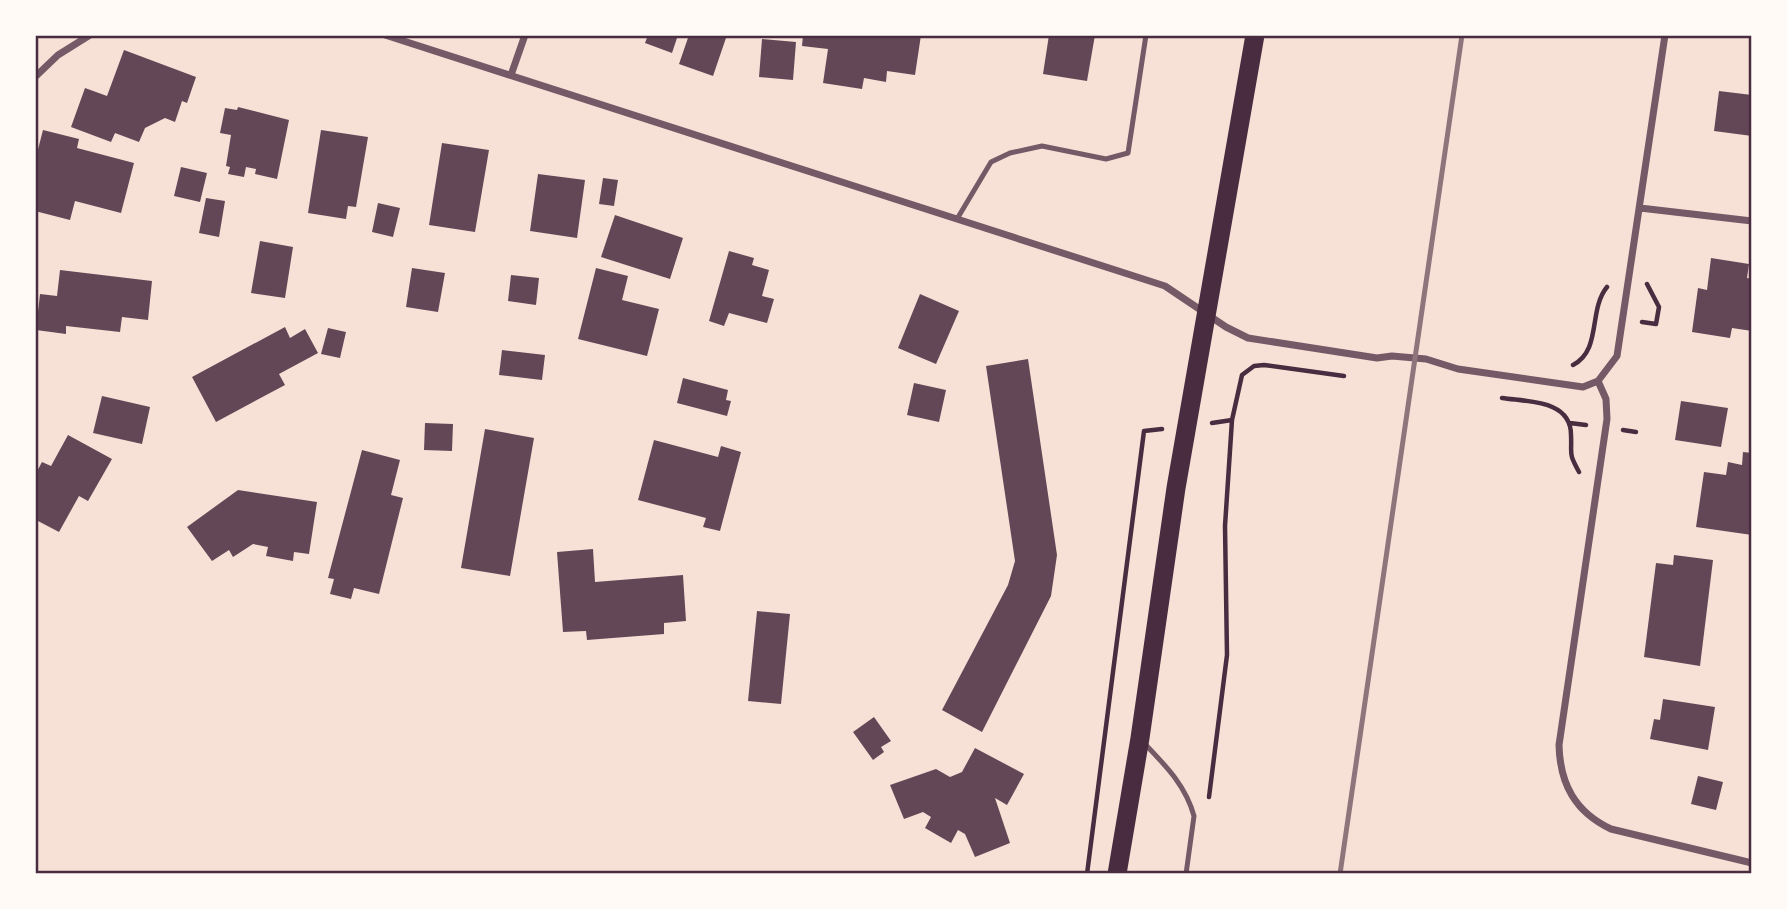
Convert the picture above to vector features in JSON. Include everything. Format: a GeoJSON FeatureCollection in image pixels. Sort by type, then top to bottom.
{"type":"FeatureCollection","features":[{"type":"Feature","properties":{"kind":"highway"},"geometry":{"type":"LineString","coordinates":[[1117,874],[1140,738],[1176,488],[1255,35]]}},
{"type":"Feature","properties":{"kind":"street"},"geometry":{"type":"LineString","coordinates":[[35,77],[58,55],[90,35]]}},
{"type":"Feature","properties":{"kind":"street"},"geometry":{"type":"LineString","coordinates":[[385,35],[1165,286],[1226,327],[1248,338],[1377,358],[1392,356],[1426,359],[1458,369],[1575,387],[1598,381],[1617,356],[1665,35]]}},
{"type":"Feature","properties":{"kind":"street"},"geometry":{"type":"LineString","coordinates":[[512,75],[525,35]]}},
{"type":"Feature","properties":{"kind":"street"},"geometry":{"type":"LineString","coordinates":[[1640,208],[1752,221]]}},
{"type":"Feature","properties":{"kind":"street"},"geometry":{"type":"LineString","coordinates":[[1598,381],[1606,399],[1606,419],[1559,745],[1563,776],[1570,796],[1597,822],[1611,829],[1752,863]]}},
{"type":"Feature","properties":{"kind":"lane"},"geometry":{"type":"LineString","coordinates":[[957,219],[991,162],[1010,153],[1042,146],[1106,159],[1128,153],[1146,35]]}},
{"type":"Feature","properties":{"kind":"lane"},"geometry":{"type":"LineString","coordinates":[[1140,738],[1170,770],[1189,800],[1194,816],[1186,874]]}},
{"type":"Feature","properties":{"kind":"path"},"geometry":{"type":"LineString","coordinates":[[1564,367],[1575,365],[1583,359],[1590,347],[1600,296],[1607,287]]}},
{"type":"Feature","properties":{"kind":"path"},"geometry":{"type":"LineString","coordinates":[[1641,322],[1656,324],[1659,307],[1654,298]]}},
{"type":"Feature","properties":{"kind":"path"},"geometry":{"type":"LineString","coordinates":[[1208,801],[1227,654],[1225,526],[1232,420],[1239,380],[1246,370],[1264,365],[1352,377]]}},
{"type":"Feature","properties":{"kind":"path"},"geometry":{"type":"LineString","coordinates":[[1489,396],[1550,405],[1564,411],[1570,423],[1572,436],[1569,454],[1573,461]]}},
{"type":"Feature","properties":{"kind":"path"},"geometry":{"type":"LineString","coordinates":[[1570,423],[1580,424]]}},
{"type":"Feature","properties":{"kind":"path"},"geometry":{"type":"LineString","coordinates":[[1087,874],[1144,431]]}},
{"type":"Feature","properties":{"kind":"building"},"geometry":{"type":"Polygon","coordinates":[[[648,35],[678,35],[672,53],[645,43],[648,35]]]}},
{"type":"Feature","properties":{"kind":"building"},"geometry":{"type":"Polygon","coordinates":[[[689,35],[727,35],[713,76],[679,64],[689,35]]]}},
{"type":"Feature","properties":{"kind":"building"},"geometry":{"type":"Polygon","coordinates":[[[803,35],[921,35],[915,75],[887,71],[886,82],[864,78],[862,89],[823,83],[828,49],[802,46],[803,35]]]}},
{"type":"Feature","properties":{"kind":"building"},"geometry":{"type":"Polygon","coordinates":[[[1049,35],[1095,35],[1087,81],[1043,74],[1049,35]]]}},
{"type":"Feature","properties":{"kind":"building"},"geometry":{"type":"Polygon","coordinates":[[[762,39],[796,42],[793,80],[759,77],[762,39]]]}},
{"type":"Feature","properties":{"kind":"building"},"geometry":{"type":"Polygon","coordinates":[[[124,50],[196,77],[187,103],[182,101],[175,122],[165,118],[145,128],[139,142],[115,133],[111,142],[71,127],[85,88],[107,96],[124,50]]]}},
{"type":"Feature","properties":{"kind":"building"},"geometry":{"type":"Polygon","coordinates":[[[1719,91],[1752,95],[1752,136],[1714,131],[1719,91]]]}},
{"type":"Feature","properties":{"kind":"building"},"geometry":{"type":"Polygon","coordinates":[[[238,107],[289,120],[277,179],[255,174],[256,169],[246,167],[244,177],[228,174],[230,167],[226,166],[231,135],[220,133],[225,108],[237,110],[238,107]]]}},
{"type":"Feature","properties":{"kind":"building"},"geometry":{"type":"Polygon","coordinates":[[[43,130],[79,139],[77,148],[134,163],[121,213],[75,201],[70,220],[35,211],[35,161],[43,130]]]}},
{"type":"Feature","properties":{"kind":"building"},"geometry":{"type":"Polygon","coordinates":[[[321,130],[368,137],[356,207],[348,206],[346,219],[308,213],[321,130]]]}},
{"type":"Feature","properties":{"kind":"building"},"geometry":{"type":"Polygon","coordinates":[[[442,143],[489,150],[475,232],[429,225],[442,143]]]}},
{"type":"Feature","properties":{"kind":"building"},"geometry":{"type":"Polygon","coordinates":[[[181,167],[207,173],[200,202],[174,196],[181,167]]]}},
{"type":"Feature","properties":{"kind":"building"},"geometry":{"type":"Polygon","coordinates":[[[538,174],[585,180],[577,238],[530,231],[538,174]]]}},
{"type":"Feature","properties":{"kind":"building"},"geometry":{"type":"Polygon","coordinates":[[[603,178],[618,180],[614,206],[599,204],[603,178]]]}},
{"type":"Feature","properties":{"kind":"building"},"geometry":{"type":"Polygon","coordinates":[[[206,198],[225,201],[219,237],[199,233],[206,198]]]}},
{"type":"Feature","properties":{"kind":"building"},"geometry":{"type":"Polygon","coordinates":[[[378,203],[400,208],[393,237],[372,232],[378,203]]]}},
{"type":"Feature","properties":{"kind":"building"},"geometry":{"type":"Polygon","coordinates":[[[615,215],[683,238],[670,279],[601,257],[615,215]]]}},
{"type":"Feature","properties":{"kind":"building"},"geometry":{"type":"Polygon","coordinates":[[[260,241],[293,247],[285,298],[251,293],[260,241]]]}},
{"type":"Feature","properties":{"kind":"building"},"geometry":{"type":"Polygon","coordinates":[[[729,251],[754,258],[752,265],[769,270],[762,296],[774,299],[767,323],[729,313],[724,326],[709,321],[729,251]]]}},
{"type":"Feature","properties":{"kind":"building"},"geometry":{"type":"Polygon","coordinates":[[[1711,258],[1749,264],[1747,278],[1752,279],[1752,331],[1732,328],[1730,338],[1692,332],[1698,288],[1707,290],[1711,258]]]}},
{"type":"Feature","properties":{"kind":"building"},"geometry":{"type":"Polygon","coordinates":[[[412,268],[445,273],[438,312],[406,307],[412,268]]]}},
{"type":"Feature","properties":{"kind":"building"},"geometry":{"type":"Polygon","coordinates":[[[596,268],[628,276],[622,300],[659,309],[647,356],[578,339],[596,268]]]}},
{"type":"Feature","properties":{"kind":"building"},"geometry":{"type":"Polygon","coordinates":[[[60,270],[152,281],[148,320],[122,317],[120,332],[66,326],[66,334],[36,330],[40,294],[57,296],[60,270]]]}},
{"type":"Feature","properties":{"kind":"building"},"geometry":{"type":"Polygon","coordinates":[[[511,275],[539,278],[536,305],[508,301],[511,275]]]}},
{"type":"Feature","properties":{"kind":"building"},"geometry":{"type":"Polygon","coordinates":[[[920,294],[959,311],[936,364],[898,348],[920,294]]]}},
{"type":"Feature","properties":{"kind":"building"},"geometry":{"type":"Polygon","coordinates":[[[285,327],[290,338],[305,329],[318,353],[279,374],[285,385],[216,422],[192,377],[285,327]]]}},
{"type":"Feature","properties":{"kind":"building"},"geometry":{"type":"Polygon","coordinates":[[[328,328],[346,332],[340,358],[321,354],[328,328]]]}},
{"type":"Feature","properties":{"kind":"building"},"geometry":{"type":"Polygon","coordinates":[[[502,350],[545,355],[542,380],[499,375],[502,350]]]}},
{"type":"Feature","properties":{"kind":"building"},"geometry":{"type":"Polygon","coordinates":[[[1028,359],[1057,555],[1051,596],[982,732],[942,710],[1008,585],[1015,561],[986,366],[1028,359]]]}},
{"type":"Feature","properties":{"kind":"building"},"geometry":{"type":"Polygon","coordinates":[[[683,378],[728,390],[726,400],[731,401],[727,416],[677,403],[683,378]]]}},
{"type":"Feature","properties":{"kind":"building"},"geometry":{"type":"Polygon","coordinates":[[[914,383],[946,390],[939,422],[907,415],[914,383]]]}},
{"type":"Feature","properties":{"kind":"building"},"geometry":{"type":"Polygon","coordinates":[[[102,396],[150,407],[142,444],[93,433],[102,396]]]}},
{"type":"Feature","properties":{"kind":"building"},"geometry":{"type":"Polygon","coordinates":[[[1681,401],[1728,408],[1721,447],[1675,440],[1681,401]]]}},
{"type":"Feature","properties":{"kind":"building"},"geometry":{"type":"Polygon","coordinates":[[[425,423],[453,424],[452,451],[424,450],[425,423]]]}},
{"type":"Feature","properties":{"kind":"building"},"geometry":{"type":"Polygon","coordinates":[[[485,429],[534,438],[510,576],[461,568],[485,429]]]}},
{"type":"Feature","properties":{"kind":"building"},"geometry":{"type":"Polygon","coordinates":[[[68,435],[112,459],[88,501],[79,496],[59,532],[38,521],[35,526],[35,475],[42,462],[51,466],[68,435]]]}},
{"type":"Feature","properties":{"kind":"building"},"geometry":{"type":"Polygon","coordinates":[[[654,440],[718,457],[721,446],[741,452],[720,531],[703,527],[706,518],[638,500],[654,440]]]}},
{"type":"Feature","properties":{"kind":"building"},"geometry":{"type":"Polygon","coordinates":[[[362,450],[400,460],[391,495],[403,498],[379,594],[354,588],[351,599],[330,594],[334,579],[328,578],[362,450]]]}},
{"type":"Feature","properties":{"kind":"building"},"geometry":{"type":"Polygon","coordinates":[[[1743,452],[1752,453],[1752,535],[1696,527],[1704,472],[1726,475],[1728,462],[1742,465],[1743,452]]]}},
{"type":"Feature","properties":{"kind":"building"},"geometry":{"type":"Polygon","coordinates":[[[238,490],[317,502],[309,554],[294,552],[293,561],[266,556],[268,547],[253,544],[233,557],[229,550],[212,561],[187,527],[238,490]]]}},
{"type":"Feature","properties":{"kind":"building"},"geometry":{"type":"Polygon","coordinates":[[[593,549],[595,582],[683,575],[686,621],[664,623],[664,634],[587,640],[586,631],[563,632],[557,552],[593,549]]]}},
{"type":"Feature","properties":{"kind":"building"},"geometry":{"type":"Polygon","coordinates":[[[1674,555],[1713,560],[1700,666],[1644,657],[1656,563],[1673,565],[1674,555]]]}},
{"type":"Feature","properties":{"kind":"building"},"geometry":{"type":"Polygon","coordinates":[[[757,611],[790,614],[781,704],[748,701],[757,611]]]}},
{"type":"Feature","properties":{"kind":"building"},"geometry":{"type":"Polygon","coordinates":[[[1663,699],[1715,707],[1708,750],[1650,739],[1654,719],[1660,720],[1663,699]]]}},
{"type":"Feature","properties":{"kind":"building"},"geometry":{"type":"Polygon","coordinates":[[[874,717],[891,741],[881,747],[884,752],[873,760],[853,732],[874,717]]]}},
{"type":"Feature","properties":{"kind":"building"},"geometry":{"type":"Polygon","coordinates":[[[975,748],[1024,774],[1007,805],[995,798],[1010,843],[975,857],[965,834],[958,830],[951,843],[925,828],[931,817],[923,812],[904,819],[890,785],[936,769],[950,777],[962,772],[975,748]]]}},
{"type":"Feature","properties":{"kind":"building"},"geometry":{"type":"Polygon","coordinates":[[[1698,776],[1723,782],[1716,810],[1691,804],[1698,776]]]}},
{"type":"Feature","properties":{"kind":"railway"},"geometry":{"type":"LineString","coordinates":[[1340,874],[1462,35]]}}]}
